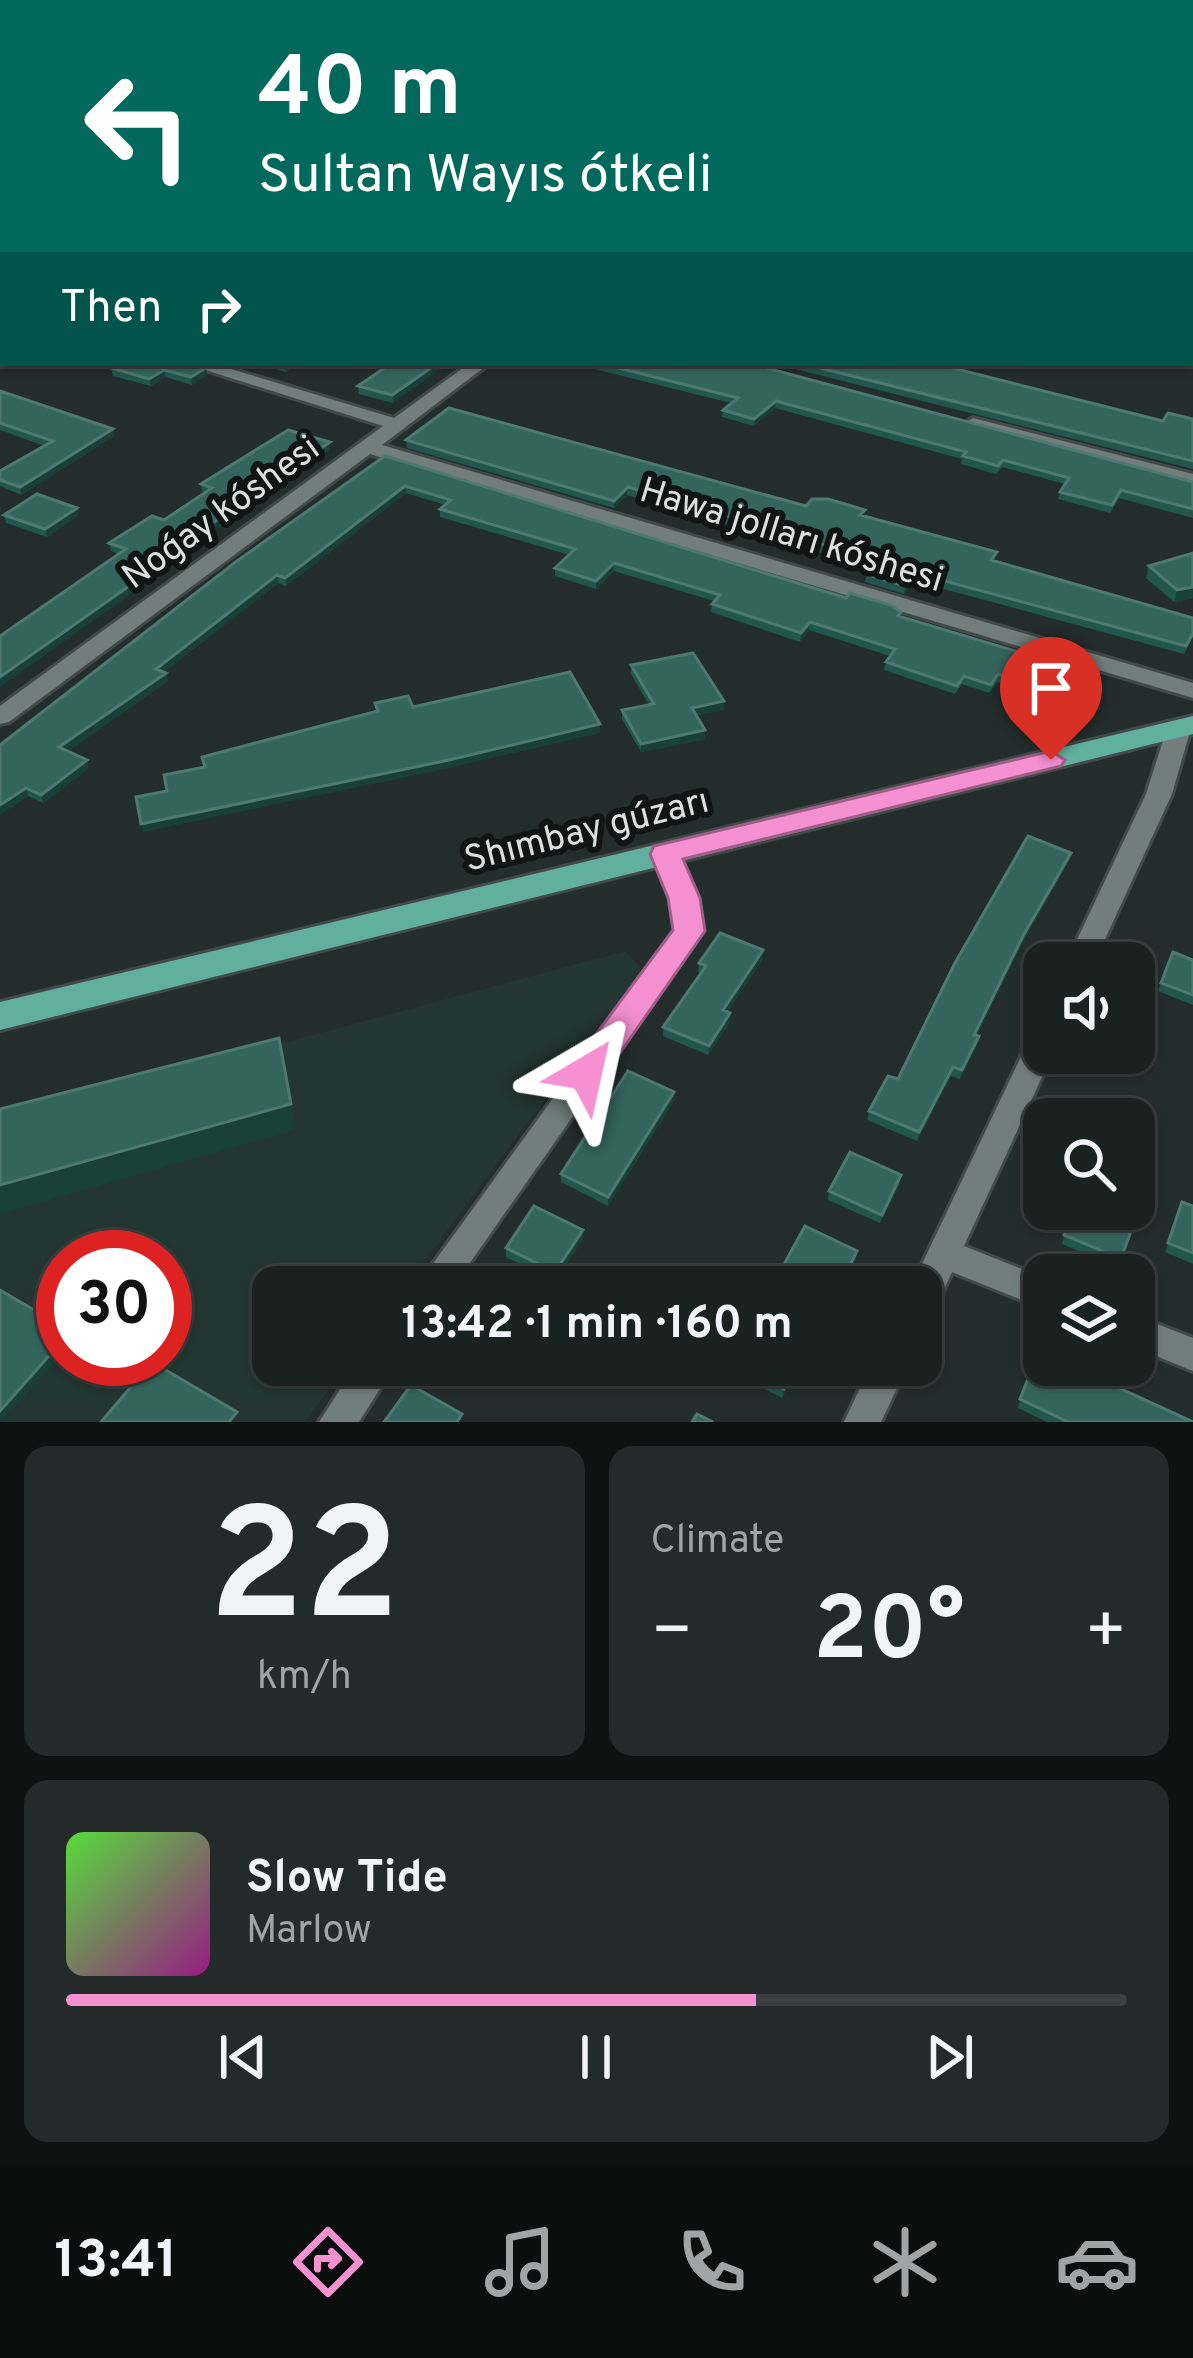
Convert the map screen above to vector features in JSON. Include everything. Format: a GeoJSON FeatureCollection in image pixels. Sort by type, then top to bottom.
{"type":"FeatureCollection","features":[{"type":"Feature","properties":{"kind":"main road","name":"Shımbay gúzarı"},"geometry":{"type":"LineString","coordinates":[[0,1016],[1186,727]]}},
{"type":"Feature","properties":{"kind":"street"},"geometry":{"type":"LineString","coordinates":[[202,366],[398,424]]}},
{"type":"Feature","properties":{"kind":"street","name":"Noǵay kóshesi"},"geometry":{"type":"LineString","coordinates":[[0,717],[477,366]]}},
{"type":"Feature","properties":{"kind":"street"},"geometry":{"type":"LineString","coordinates":[[963,421],[1193,480]]}},
{"type":"Feature","properties":{"kind":"street","name":"Hawa jolları kóshesi"},"geometry":{"type":"LineString","coordinates":[[370,447],[1193,691]]}},
{"type":"Feature","properties":{"kind":"street"},"geometry":{"type":"LineString","coordinates":[[1090,942],[1186,727]]}},
{"type":"Feature","properties":{"kind":"street"},"geometry":{"type":"LineString","coordinates":[[449,1266],[689,931],[684,898],[665,854]]}},
{"type":"Feature","properties":{"kind":"street"},"geometry":{"type":"LineString","coordinates":[[939,1266],[1028,1074]]}},
{"type":"Feature","properties":{"kind":"street"},"geometry":{"type":"LineString","coordinates":[[945,1254],[1023,1286]]}},
{"type":"Feature","properties":{"kind":"street"},"geometry":{"type":"LineString","coordinates":[[1155,1340],[1193,1355]]}},
{"type":"Feature","properties":{"kind":"street"},"geometry":{"type":"LineString","coordinates":[[337,1422],[362,1386]]}},
{"type":"Feature","properties":{"kind":"street"},"geometry":{"type":"LineString","coordinates":[[862,1422],[880,1386]]}},
{"type":"Feature","properties":{"kind":"shaded area"},"geometry":{"type":"Polygon","coordinates":[[[625,951],[642,969],[421,1266],[252,1266],[252,1386],[332,1386],[305,1422],[0,1422],[0,1119],[625,951]]]}},
{"type":"Feature","properties":{"kind":"building"},"geometry":{"type":"Polygon","coordinates":[[[388,366],[434,366],[392,395],[358,386],[388,366]]]}},
{"type":"Feature","properties":{"kind":"building"},"geometry":{"type":"Polygon","coordinates":[[[611,366],[759,366],[1193,482],[1193,509],[1121,490],[1112,505],[1060,492],[1069,478],[1003,460],[998,466],[963,456],[966,452],[776,401],[754,419],[723,410],[738,398],[611,366]]]}},
{"type":"Feature","properties":{"kind":"building"},"geometry":{"type":"Polygon","coordinates":[[[812,366],[945,366],[1163,421],[1168,413],[1193,419],[1193,461],[812,366]]]}},
{"type":"Feature","properties":{"kind":"building"},"geometry":{"type":"Polygon","coordinates":[[[111,368],[206,368],[191,377],[164,370],[149,379],[111,368]]]}},
{"type":"Feature","properties":{"kind":"building"},"geometry":{"type":"Polygon","coordinates":[[[0,391],[113,429],[20,487],[0,480],[0,471],[53,441],[0,423],[0,391]]]}},
{"type":"Feature","properties":{"kind":"building"},"geometry":{"type":"Polygon","coordinates":[[[449,408],[806,506],[812,499],[828,499],[865,510],[860,515],[997,552],[991,560],[1193,618],[1193,633],[1186,646],[915,573],[905,586],[866,574],[872,559],[628,487],[614,501],[406,440],[449,408]]]}},
{"type":"Feature","properties":{"kind":"building"},"geometry":{"type":"Polygon","coordinates":[[[288,430],[330,442],[0,677],[0,636],[126,549],[109,543],[152,516],[164,520],[212,488],[201,484],[288,430]]]}},
{"type":"Feature","properties":{"kind":"building"},"geometry":{"type":"Polygon","coordinates":[[[385,456],[846,598],[850,593],[891,605],[901,612],[898,616],[1076,669],[1061,694],[998,674],[991,685],[964,676],[957,686],[886,662],[895,649],[810,622],[801,633],[712,604],[720,595],[614,563],[596,581],[555,568],[575,549],[440,509],[451,500],[405,486],[285,578],[277,575],[156,669],[166,673],[59,747],[87,760],[41,795],[26,788],[0,805],[0,745],[237,561],[385,456]]]}},
{"type":"Feature","properties":{"kind":"building"},"geometry":{"type":"Polygon","coordinates":[[[37,494],[77,508],[45,529],[4,515],[37,494]]]}},
{"type":"Feature","properties":{"kind":"building"},"geometry":{"type":"Polygon","coordinates":[[[1193,553],[1193,587],[1177,590],[1149,566],[1193,553]]]}},
{"type":"Feature","properties":{"kind":"building"},"geometry":{"type":"Polygon","coordinates":[[[693,653],[724,701],[692,708],[705,730],[641,744],[622,710],[654,704],[631,665],[693,653]]]}},
{"type":"Feature","properties":{"kind":"building"},"geometry":{"type":"Polygon","coordinates":[[[570,672],[600,724],[141,824],[136,797],[167,791],[164,775],[205,767],[202,757],[378,711],[375,703],[408,696],[413,707],[570,672]]]}},
{"type":"Feature","properties":{"kind":"building"},"geometry":{"type":"Polygon","coordinates":[[[1028,836],[1071,853],[1023,936],[962,1070],[953,1067],[919,1132],[869,1111],[888,1076],[898,1079],[955,963],[1028,836]]]}},
{"type":"Feature","properties":{"kind":"building"},"geometry":{"type":"Polygon","coordinates":[[[720,933],[763,950],[723,1010],[730,1013],[709,1046],[663,1027],[706,966],[699,963],[720,933]]]}},
{"type":"Feature","properties":{"kind":"building"},"geometry":{"type":"Polygon","coordinates":[[[1173,952],[1193,960],[1193,995],[1161,983],[1173,952]]]}},
{"type":"Feature","properties":{"kind":"building"},"geometry":{"type":"Polygon","coordinates":[[[279,1038],[291,1104],[0,1185],[0,1109],[279,1038]]]}},
{"type":"Feature","properties":{"kind":"building"},"geometry":{"type":"Polygon","coordinates":[[[628,1071],[674,1092],[608,1197],[561,1174],[628,1071]]]}},
{"type":"Feature","properties":{"kind":"building"},"geometry":{"type":"Polygon","coordinates":[[[850,1152],[901,1175],[882,1215],[829,1191],[850,1152]]]}},
{"type":"Feature","properties":{"kind":"building"},"geometry":{"type":"Polygon","coordinates":[[[1182,1202],[1193,1206],[1193,1253],[1168,1243],[1182,1202]]]}},
{"type":"Feature","properties":{"kind":"building"},"geometry":{"type":"Polygon","coordinates":[[[534,1206],[583,1230],[559,1266],[543,1266],[506,1248],[534,1206]]]}},
{"type":"Feature","properties":{"kind":"building"},"geometry":{"type":"Polygon","coordinates":[[[805,1226],[857,1251],[850,1266],[783,1266],[805,1226]]]}},
{"type":"Feature","properties":{"kind":"building"},"geometry":{"type":"Polygon","coordinates":[[[1066,1230],[1131,1230],[1123,1254],[1109,1254],[1064,1235],[1066,1230]]]}},
{"type":"Feature","properties":{"kind":"building"},"geometry":{"type":"Polygon","coordinates":[[[0,1290],[36,1311],[36,1370],[0,1411],[0,1290]]]}},
{"type":"Feature","properties":{"kind":"building"},"geometry":{"type":"Polygon","coordinates":[[[132,1386],[192,1386],[237,1412],[229,1422],[101,1422],[132,1386]]]}},
{"type":"Feature","properties":{"kind":"building"},"geometry":{"type":"Polygon","coordinates":[[[410,1386],[462,1414],[457,1422],[384,1422],[410,1386]]]}},
{"type":"Feature","properties":{"kind":"building"},"geometry":{"type":"Polygon","coordinates":[[[1025,1386],[1115,1386],[1193,1422],[1068,1422],[1020,1399],[1025,1386]]]}},
{"type":"Feature","properties":{"kind":"route"},"geometry":{"type":"LineString","coordinates":[[586,1073],[689,931],[684,898],[665,854],[1051,760]]}}]}
